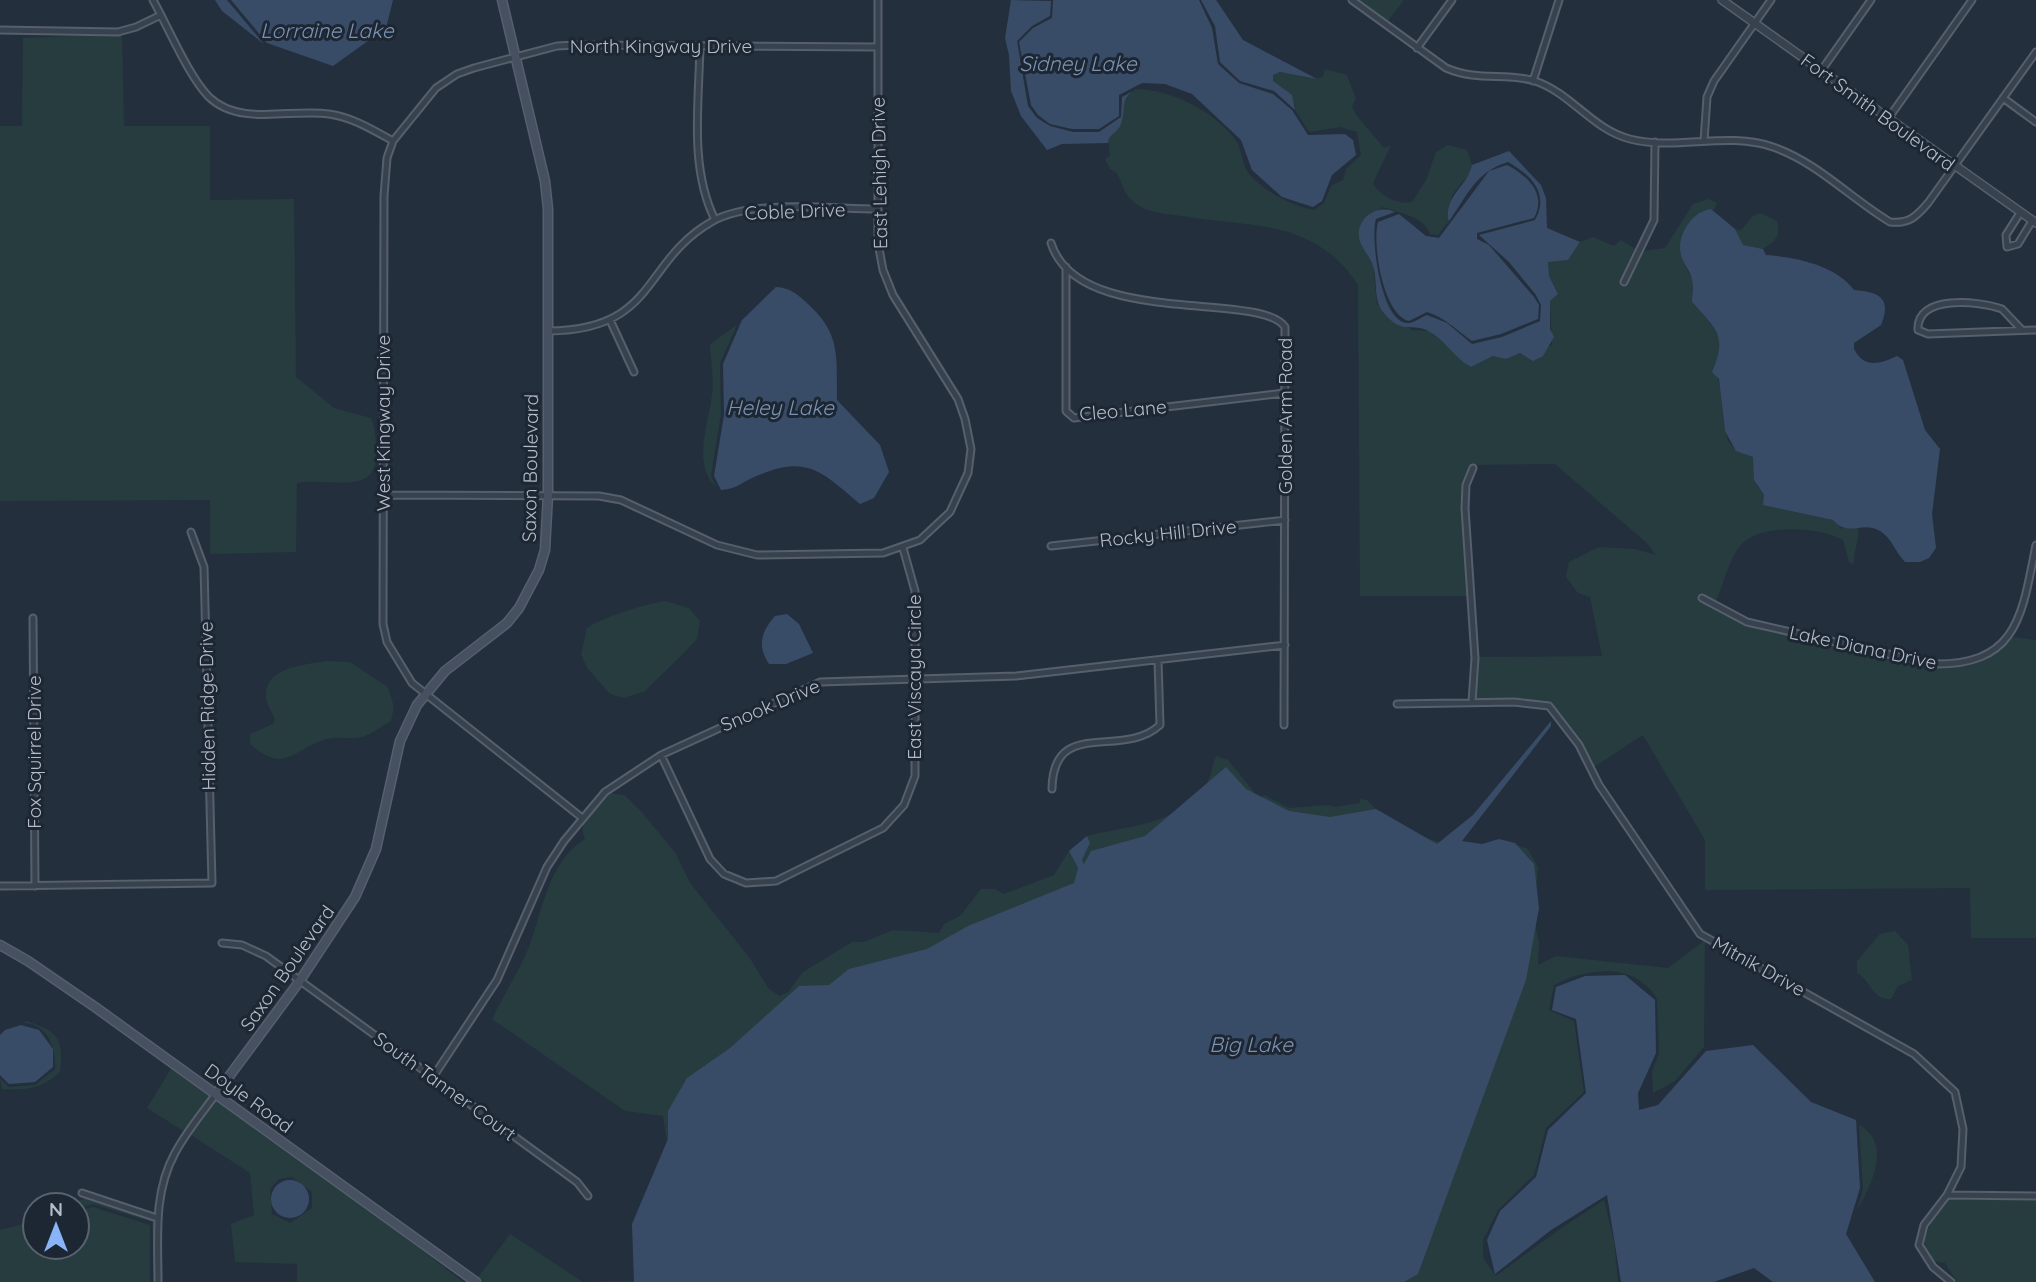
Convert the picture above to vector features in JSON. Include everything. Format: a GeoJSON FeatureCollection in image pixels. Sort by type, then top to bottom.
{"type":"FeatureCollection","features":[{"type":"Feature","properties":{"kind":"main road","name":"Saxon Boulevard"},"geometry":{"type":"LineString","coordinates":[[216,1094],[299,982],[348,908],[364,878],[382,830],[400,741],[410,717],[425,693],[445,671],[494,635],[519,608],[539,570],[545,550],[548,495],[548,209],[545,181],[502,0]]}},
{"type":"Feature","properties":{"kind":"main road","name":"Doyle Road"},"geometry":{"type":"LineString","coordinates":[[0,945],[28,961],[216,1094],[476,1282]]}},
{"type":"Feature","properties":{"kind":"street"},"geometry":{"type":"LineString","coordinates":[[153,0],[212,100],[244,113],[326,113],[341,116],[393,141]]}},
{"type":"Feature","properties":{"kind":"street","name":"East Lehigh Drive"},"geometry":{"type":"LineString","coordinates":[[878,0],[877,209],[883,270],[908,320],[958,399],[971,449],[968,473],[950,512],[920,540],[903,548]]}},
{"type":"Feature","properties":{"kind":"street"},"geometry":{"type":"LineString","coordinates":[[1352,0],[1446,68],[1463,75],[1533,81],[1556,91],[1609,130],[1629,139],[1655,142],[1749,142],[1771,146],[1799,158],[1890,222],[1901,223],[1916,216],[2036,52]]}},
{"type":"Feature","properties":{"kind":"street"},"geometry":{"type":"LineString","coordinates":[[1417,48],[1452,0]]}},
{"type":"Feature","properties":{"kind":"street","name":"Fort Smith Boulevard"},"geometry":{"type":"LineString","coordinates":[[1721,0],[2034,222]]}},
{"type":"Feature","properties":{"kind":"street"},"geometry":{"type":"LineString","coordinates":[[1704,141],[1707,97],[1714,80],[1771,0]]}},
{"type":"Feature","properties":{"kind":"street"},"geometry":{"type":"LineString","coordinates":[[1821,71],[1871,0]]}},
{"type":"Feature","properties":{"kind":"street"},"geometry":{"type":"LineString","coordinates":[[1888,118],[1972,0]]}},
{"type":"Feature","properties":{"kind":"street"},"geometry":{"type":"LineString","coordinates":[[1533,81],[1557,1]]}},
{"type":"Feature","properties":{"kind":"street"},"geometry":{"type":"LineString","coordinates":[[0,30],[118,32],[161,15]]}},
{"type":"Feature","properties":{"kind":"street","name":"North Kingway Drive"},"geometry":{"type":"LineString","coordinates":[[393,141],[421,104],[448,79],[514,58],[576,45],[877,47]]}},
{"type":"Feature","properties":{"kind":"street"},"geometry":{"type":"LineString","coordinates":[[700,46],[701,180],[715,219]]}},
{"type":"Feature","properties":{"kind":"street"},"geometry":{"type":"LineString","coordinates":[[2003,99],[2036,122]]}},
{"type":"Feature","properties":{"kind":"street","name":"West Kingway Drive"},"geometry":{"type":"LineString","coordinates":[[393,141],[384,175],[383,624],[398,663],[412,683],[581,817]]}},
{"type":"Feature","properties":{"kind":"street"},"geometry":{"type":"LineString","coordinates":[[1624,282],[1653,223],[1655,142]]}},
{"type":"Feature","properties":{"kind":"street","name":"Coble Drive"},"geometry":{"type":"LineString","coordinates":[[548,331],[573,331],[610,320],[640,300],[685,243],[715,219],[763,209],[877,209]]}},
{"type":"Feature","properties":{"kind":"street"},"geometry":{"type":"LineString","coordinates":[[2021,213],[2006,235],[2007,247],[2018,244],[2034,222]]}},
{"type":"Feature","properties":{"kind":"street","name":"Golden Arm Road"},"geometry":{"type":"LineString","coordinates":[[1051,243],[1066,267],[1085,281],[1122,295],[1155,303],[1261,314],[1280,320],[1285,327],[1284,725]]}},
{"type":"Feature","properties":{"kind":"street","name":"Cleo Lane"},"geometry":{"type":"LineString","coordinates":[[1066,267],[1066,411],[1074,418],[1284,393]]}},
{"type":"Feature","properties":{"kind":"street"},"geometry":{"type":"LineString","coordinates":[[2022,330],[2002,309],[1951,304],[1928,308],[1922,313],[1918,327],[1918,330],[1928,334],[2036,330]]}},
{"type":"Feature","properties":{"kind":"street"},"geometry":{"type":"LineString","coordinates":[[610,320],[634,372]]}},
{"type":"Feature","properties":{"kind":"street"},"geometry":{"type":"LineString","coordinates":[[1472,702],[1475,659],[1465,508],[1466,485],[1473,468]]}},
{"type":"Feature","properties":{"kind":"street"},"geometry":{"type":"LineString","coordinates":[[383,495],[599,496],[621,500],[717,545],[746,553],[867,554],[903,548]]}},
{"type":"Feature","properties":{"kind":"street","name":"Rocky Hill Drive"},"geometry":{"type":"LineString","coordinates":[[1051,546],[1285,520]]}},
{"type":"Feature","properties":{"kind":"street","name":"Hidden Ridge Drive"},"geometry":{"type":"LineString","coordinates":[[35,886],[212,883],[204,567],[191,532]]}},
{"type":"Feature","properties":{"kind":"street","name":"Lake Diana Drive"},"geometry":{"type":"LineString","coordinates":[[1702,598],[1747,621],[1932,664],[1968,662],[1987,655],[2010,636],[2024,610],[2036,545]]}},
{"type":"Feature","properties":{"kind":"street","name":"East Viscaya Circle"},"geometry":{"type":"LineString","coordinates":[[661,755],[710,859],[735,880],[759,884],[776,881],[883,828],[904,804],[915,776],[915,591],[903,548]]}},
{"type":"Feature","properties":{"kind":"street","name":"Fox Squirrel Drive"},"geometry":{"type":"LineString","coordinates":[[33,618],[35,886]]}},
{"type":"Feature","properties":{"kind":"street","name":"Snook Drive"},"geometry":{"type":"LineString","coordinates":[[433,1077],[497,980],[547,867],[581,817],[605,792],[661,755],[820,682],[1016,676],[1284,645]]}},
{"type":"Feature","properties":{"kind":"street"},"geometry":{"type":"LineString","coordinates":[[1052,789],[1052,774],[1059,756],[1068,748],[1141,737],[1160,725],[1158,660]]}},
{"type":"Feature","properties":{"kind":"street","name":"Mitnik Drive"},"geometry":{"type":"LineString","coordinates":[[1397,704],[1523,702],[1549,706],[1579,746],[1599,785],[1700,934],[1914,1054],[1946,1081],[1955,1092],[1963,1129],[1961,1167],[1947,1195],[1924,1226],[1919,1245],[1933,1267],[1951,1282]]}},
{"type":"Feature","properties":{"kind":"street"},"geometry":{"type":"LineString","coordinates":[[0,886],[35,886]]}},
{"type":"Feature","properties":{"kind":"street","name":"South Tanner Court"},"geometry":{"type":"LineString","coordinates":[[222,943],[253,948],[577,1182],[587,1196]]}},
{"type":"Feature","properties":{"kind":"street","name":"Saxon Boulevard"},"geometry":{"type":"LineString","coordinates":[[158,1282],[157,1218],[161,1195],[174,1154],[216,1094]]}},
{"type":"Feature","properties":{"kind":"street"},"geometry":{"type":"LineString","coordinates":[[1947,1195],[2036,1196]]}},
{"type":"Feature","properties":{"kind":"street"},"geometry":{"type":"LineString","coordinates":[[91,1196],[157,1218]]}},
{"type":"Feature","properties":{"kind":"green space"},"geometry":{"type":"Polygon","coordinates":[[[1357,0],[1404,0],[1387,22],[1357,0]]]}},
{"type":"Feature","properties":{"kind":"green space"},"geometry":{"type":"Polygon","coordinates":[[[122,34],[124,126],[210,126],[210,200],[294,199],[296,377],[334,408],[371,418],[373,423],[376,456],[374,469],[368,477],[347,483],[297,483],[296,552],[210,554],[210,500],[0,501],[0,126],[22,126],[23,38],[122,34]]]}},
{"type":"Feature","properties":{"kind":"green space"},"geometry":{"type":"Polygon","coordinates":[[[1325,69],[1347,75],[1356,99],[1352,106],[1356,115],[1384,148],[1391,145],[1373,183],[1380,192],[1390,198],[1412,202],[1426,180],[1436,152],[1448,145],[1467,150],[1472,165],[1471,172],[1452,195],[1449,221],[1438,235],[1430,234],[1417,219],[1383,207],[1367,218],[1359,237],[1373,266],[1377,303],[1383,312],[1412,330],[1430,331],[1471,367],[1493,356],[1506,359],[1520,353],[1530,357],[1552,345],[1550,301],[1558,294],[1549,276],[1548,262],[1568,260],[1580,242],[1593,237],[1614,246],[1621,240],[1637,250],[1620,283],[1625,287],[1643,251],[1665,248],[1693,204],[1708,199],[1717,203],[1714,210],[1707,210],[1695,218],[1681,256],[1693,281],[1692,302],[1716,332],[1719,340],[1719,358],[1714,368],[1720,386],[1729,441],[1735,449],[1753,457],[1757,486],[1764,495],[1764,505],[1833,520],[1841,528],[1858,528],[1858,533],[1854,564],[1849,562],[1843,540],[1820,532],[1774,530],[1748,539],[1735,553],[1716,602],[1701,594],[1698,600],[1746,625],[1932,667],[1977,663],[1989,658],[2014,637],[2036,640],[2036,938],[1971,938],[1970,888],[1705,890],[1705,840],[1643,735],[1594,767],[1581,743],[1551,704],[1523,698],[1475,699],[1478,657],[1602,656],[1590,597],[1578,593],[1566,577],[1569,562],[1599,547],[1635,549],[1656,555],[1647,543],[1555,464],[1469,465],[1462,507],[1467,596],[1360,596],[1358,285],[1341,263],[1322,248],[1301,237],[1257,225],[1164,214],[1141,207],[1129,197],[1117,173],[1110,169],[1105,159],[1110,156],[1108,137],[1118,126],[1130,94],[1136,89],[1163,93],[1203,111],[1226,129],[1237,142],[1246,169],[1267,190],[1286,201],[1314,210],[1324,203],[1331,186],[1343,180],[1346,169],[1361,155],[1357,132],[1340,127],[1309,132],[1295,110],[1295,104],[1273,81],[1273,75],[1284,72],[1317,78],[1323,77],[1325,69]]]}},
{"type":"Feature","properties":{"kind":"green space"},"geometry":{"type":"Polygon","coordinates":[[[1761,213],[1777,221],[1776,238],[1763,249],[1743,245],[1735,229],[1741,230],[1753,216],[1761,213]]]}},
{"type":"Feature","properties":{"kind":"green space"},"geometry":{"type":"Polygon","coordinates":[[[737,325],[720,363],[721,414],[711,476],[717,488],[709,479],[703,456],[713,388],[710,344],[737,325]]]}},
{"type":"Feature","properties":{"kind":"green space"},"geometry":{"type":"Polygon","coordinates":[[[665,601],[689,608],[700,621],[697,639],[645,691],[624,698],[610,694],[587,668],[581,654],[587,628],[624,612],[665,601]]]}},
{"type":"Feature","properties":{"kind":"green space"},"geometry":{"type":"Polygon","coordinates":[[[327,661],[350,662],[388,687],[394,707],[391,721],[362,737],[328,739],[286,758],[271,757],[250,744],[250,734],[273,724],[275,720],[266,699],[271,680],[287,669],[327,661]]]}},
{"type":"Feature","properties":{"kind":"green space"},"geometry":{"type":"Polygon","coordinates":[[[1217,756],[1228,760],[1259,798],[1264,795],[1289,808],[1328,805],[1335,807],[1360,803],[1360,799],[1367,800],[1381,814],[1426,838],[1440,842],[1474,816],[1457,845],[1511,843],[1528,849],[1538,867],[1534,921],[1539,942],[1538,965],[1556,956],[1668,968],[1705,940],[1704,1047],[1675,1081],[1653,1093],[1652,1071],[1659,1053],[1657,999],[1648,987],[1637,979],[1610,971],[1581,974],[1554,985],[1549,1010],[1574,1021],[1584,1092],[1546,1128],[1534,1175],[1498,1210],[1483,1240],[1483,1258],[1496,1276],[1604,1200],[1614,1241],[1618,1282],[1324,1282],[1082,860],[1090,843],[1087,836],[1151,822],[1180,809],[1193,799],[1208,782],[1217,756]]]}},
{"type":"Feature","properties":{"kind":"green space"},"geometry":{"type":"Polygon","coordinates":[[[609,793],[624,795],[641,811],[676,854],[690,883],[749,957],[769,989],[780,996],[788,992],[803,972],[852,942],[864,942],[893,930],[939,933],[944,924],[960,916],[981,889],[995,889],[1004,894],[1054,875],[1069,851],[1078,868],[1074,887],[933,1282],[583,1282],[654,1280],[668,1150],[663,1116],[625,1111],[492,1019],[527,952],[554,875],[572,849],[585,839],[585,820],[609,793]]]}},
{"type":"Feature","properties":{"kind":"green space"},"geometry":{"type":"Polygon","coordinates":[[[1895,931],[1908,945],[1912,980],[1898,986],[1891,999],[1885,999],[1876,994],[1857,973],[1857,961],[1880,934],[1895,931]]]}},
{"type":"Feature","properties":{"kind":"green space"},"geometry":{"type":"Polygon","coordinates":[[[27,1021],[46,1029],[57,1038],[61,1051],[60,1072],[47,1082],[33,1087],[2,1089],[0,1078],[9,1087],[35,1085],[55,1069],[49,1038],[39,1027],[23,1023],[27,1021]]]}},
{"type":"Feature","properties":{"kind":"green space"},"geometry":{"type":"Polygon","coordinates":[[[172,1067],[211,1095],[185,1132],[147,1108],[172,1067]]]}},
{"type":"Feature","properties":{"kind":"green space"},"geometry":{"type":"Polygon","coordinates":[[[216,1098],[355,1198],[463,1282],[297,1282],[297,1264],[235,1262],[231,1224],[254,1215],[250,1173],[191,1135],[216,1098]],[[292,1177],[279,1179],[270,1189],[272,1214],[290,1223],[312,1208],[312,1192],[292,1177]]]}},
{"type":"Feature","properties":{"kind":"green space"},"geometry":{"type":"Polygon","coordinates":[[[1859,1125],[1875,1142],[1877,1153],[1873,1177],[1857,1210],[1863,1189],[1859,1125]]]}},
{"type":"Feature","properties":{"kind":"green space"},"geometry":{"type":"Polygon","coordinates":[[[91,1200],[154,1221],[155,1282],[152,1222],[93,1204],[91,1200]]]}},
{"type":"Feature","properties":{"kind":"green space"},"geometry":{"type":"Polygon","coordinates":[[[1947,1200],[2036,1200],[2036,1282],[1957,1282],[1945,1263],[1932,1261],[1927,1253],[1925,1237],[1931,1222],[1947,1200]]]}},
{"type":"Feature","properties":{"kind":"green space"},"geometry":{"type":"Polygon","coordinates":[[[91,1208],[150,1225],[150,1282],[0,1282],[0,1230],[21,1225],[21,1261],[91,1261],[91,1208]]]}},
{"type":"Feature","properties":{"kind":"green space"},"geometry":{"type":"Polygon","coordinates":[[[510,1234],[583,1282],[482,1282],[477,1279],[510,1234]]]}},
{"type":"Feature","properties":{"kind":"water"},"geometry":{"type":"Polygon","coordinates":[[[215,0],[227,0],[264,44],[222,11],[215,0]]]}},
{"type":"Feature","properties":{"kind":"water","name":"Lorraine Lake"},"geometry":{"type":"Polygon","coordinates":[[[231,0],[393,0],[386,28],[333,66],[267,43],[231,0]]]}},
{"type":"Feature","properties":{"kind":"water"},"geometry":{"type":"Polygon","coordinates":[[[1011,0],[1051,1],[1050,16],[1032,26],[1017,41],[1028,106],[1037,118],[1050,126],[1073,132],[1099,132],[1121,117],[1122,97],[1133,91],[1125,102],[1120,127],[1108,143],[1062,144],[1047,150],[1021,116],[1011,91],[1005,38],[1011,0]]]}},
{"type":"Feature","properties":{"kind":"water","name":"Sidney Lake"},"geometry":{"type":"Polygon","coordinates":[[[1053,0],[1199,0],[1212,28],[1218,64],[1239,83],[1273,94],[1292,110],[1308,135],[1345,134],[1353,140],[1356,155],[1332,175],[1322,201],[1313,207],[1282,197],[1252,170],[1241,140],[1192,94],[1165,84],[1142,83],[1119,95],[1119,116],[1099,129],[1072,129],[1050,124],[1038,115],[1031,105],[1019,42],[1033,28],[1052,18],[1053,0]]]}},
{"type":"Feature","properties":{"kind":"water"},"geometry":{"type":"Polygon","coordinates":[[[1201,0],[1216,0],[1243,40],[1317,79],[1280,72],[1273,75],[1273,81],[1292,95],[1295,110],[1274,91],[1240,81],[1220,62],[1215,26],[1201,0]]]}},
{"type":"Feature","properties":{"kind":"water"},"geometry":{"type":"Polygon","coordinates":[[[1509,151],[1541,185],[1546,198],[1547,228],[1580,242],[1568,260],[1548,262],[1549,276],[1558,294],[1550,301],[1550,329],[1554,337],[1543,356],[1533,361],[1520,353],[1506,359],[1493,356],[1471,367],[1430,332],[1396,324],[1383,312],[1378,302],[1373,266],[1360,241],[1359,230],[1365,218],[1376,211],[1395,212],[1376,219],[1375,243],[1384,295],[1398,319],[1409,323],[1427,315],[1447,323],[1472,344],[1502,337],[1540,321],[1541,305],[1536,295],[1509,262],[1479,235],[1535,220],[1540,202],[1536,186],[1531,179],[1508,162],[1497,166],[1480,178],[1449,221],[1448,219],[1450,203],[1472,165],[1509,151]]]}},
{"type":"Feature","properties":{"kind":"water"},"geometry":{"type":"Polygon","coordinates":[[[1507,165],[1528,180],[1537,194],[1534,218],[1477,233],[1477,239],[1489,245],[1534,297],[1539,305],[1538,319],[1501,334],[1472,341],[1445,321],[1427,312],[1409,321],[1400,316],[1386,293],[1378,261],[1378,222],[1399,214],[1426,236],[1439,238],[1489,171],[1507,165]]]}},
{"type":"Feature","properties":{"kind":"water"},"geometry":{"type":"Polygon","coordinates":[[[1711,209],[1735,229],[1743,245],[1763,249],[1766,255],[1802,260],[1826,268],[1846,281],[1854,290],[1875,294],[1884,302],[1881,325],[1854,343],[1854,349],[1868,362],[1879,363],[1897,356],[1903,360],[1925,430],[1940,449],[1932,514],[1936,548],[1929,558],[1920,562],[1905,562],[1888,537],[1874,528],[1844,528],[1833,520],[1763,505],[1764,495],[1754,480],[1753,457],[1736,451],[1725,431],[1719,379],[1712,372],[1717,360],[1719,341],[1713,327],[1692,302],[1693,285],[1681,255],[1681,240],[1687,226],[1698,214],[1711,209]]]}},
{"type":"Feature","properties":{"kind":"water","name":"Heley Lake"},"geometry":{"type":"Polygon","coordinates":[[[776,287],[797,294],[827,326],[835,348],[837,400],[880,445],[889,472],[874,498],[860,504],[822,474],[799,466],[770,471],[721,490],[714,476],[724,415],[723,364],[742,320],[776,287]]]}},
{"type":"Feature","properties":{"kind":"water"},"geometry":{"type":"Polygon","coordinates":[[[787,614],[799,624],[813,653],[786,664],[769,664],[762,645],[764,633],[775,616],[787,614]]]}},
{"type":"Feature","properties":{"kind":"water","name":"Big Lake"},"geometry":{"type":"Polygon","coordinates":[[[1551,721],[1551,726],[1462,841],[1482,844],[1499,839],[1515,843],[1534,864],[1539,908],[1526,980],[1418,1274],[1404,1282],[634,1282],[632,1224],[668,1139],[668,1111],[687,1078],[730,1048],[799,986],[829,985],[849,969],[927,949],[968,926],[1074,883],[1078,868],[1069,851],[1087,836],[1090,843],[1082,860],[1084,864],[1091,851],[1145,836],[1226,767],[1246,789],[1289,811],[1330,817],[1376,809],[1437,844],[1473,815],[1551,721]]]}},
{"type":"Feature","properties":{"kind":"water"},"geometry":{"type":"Polygon","coordinates":[[[1625,975],[1655,1000],[1656,1053],[1638,1093],[1639,1110],[1658,1105],[1706,1051],[1753,1045],[1811,1102],[1856,1120],[1860,1188],[1846,1234],[1875,1282],[1773,1282],[1754,1268],[1714,1282],[1621,1282],[1607,1195],[1551,1230],[1495,1274],[1487,1240],[1500,1211],[1536,1177],[1548,1130],[1586,1093],[1576,1019],[1552,1010],[1556,987],[1585,976],[1625,975]]]}},
{"type":"Feature","properties":{"kind":"water"},"geometry":{"type":"Polygon","coordinates":[[[21,1025],[39,1030],[53,1049],[53,1067],[35,1082],[9,1084],[0,1075],[0,1035],[5,1030],[21,1025]]]}},
{"type":"Feature","properties":{"kind":"water"},"geometry":{"type":"Polygon","coordinates":[[[290,1180],[303,1186],[309,1199],[303,1212],[290,1218],[277,1212],[271,1199],[277,1186],[290,1180]]]}}]}
